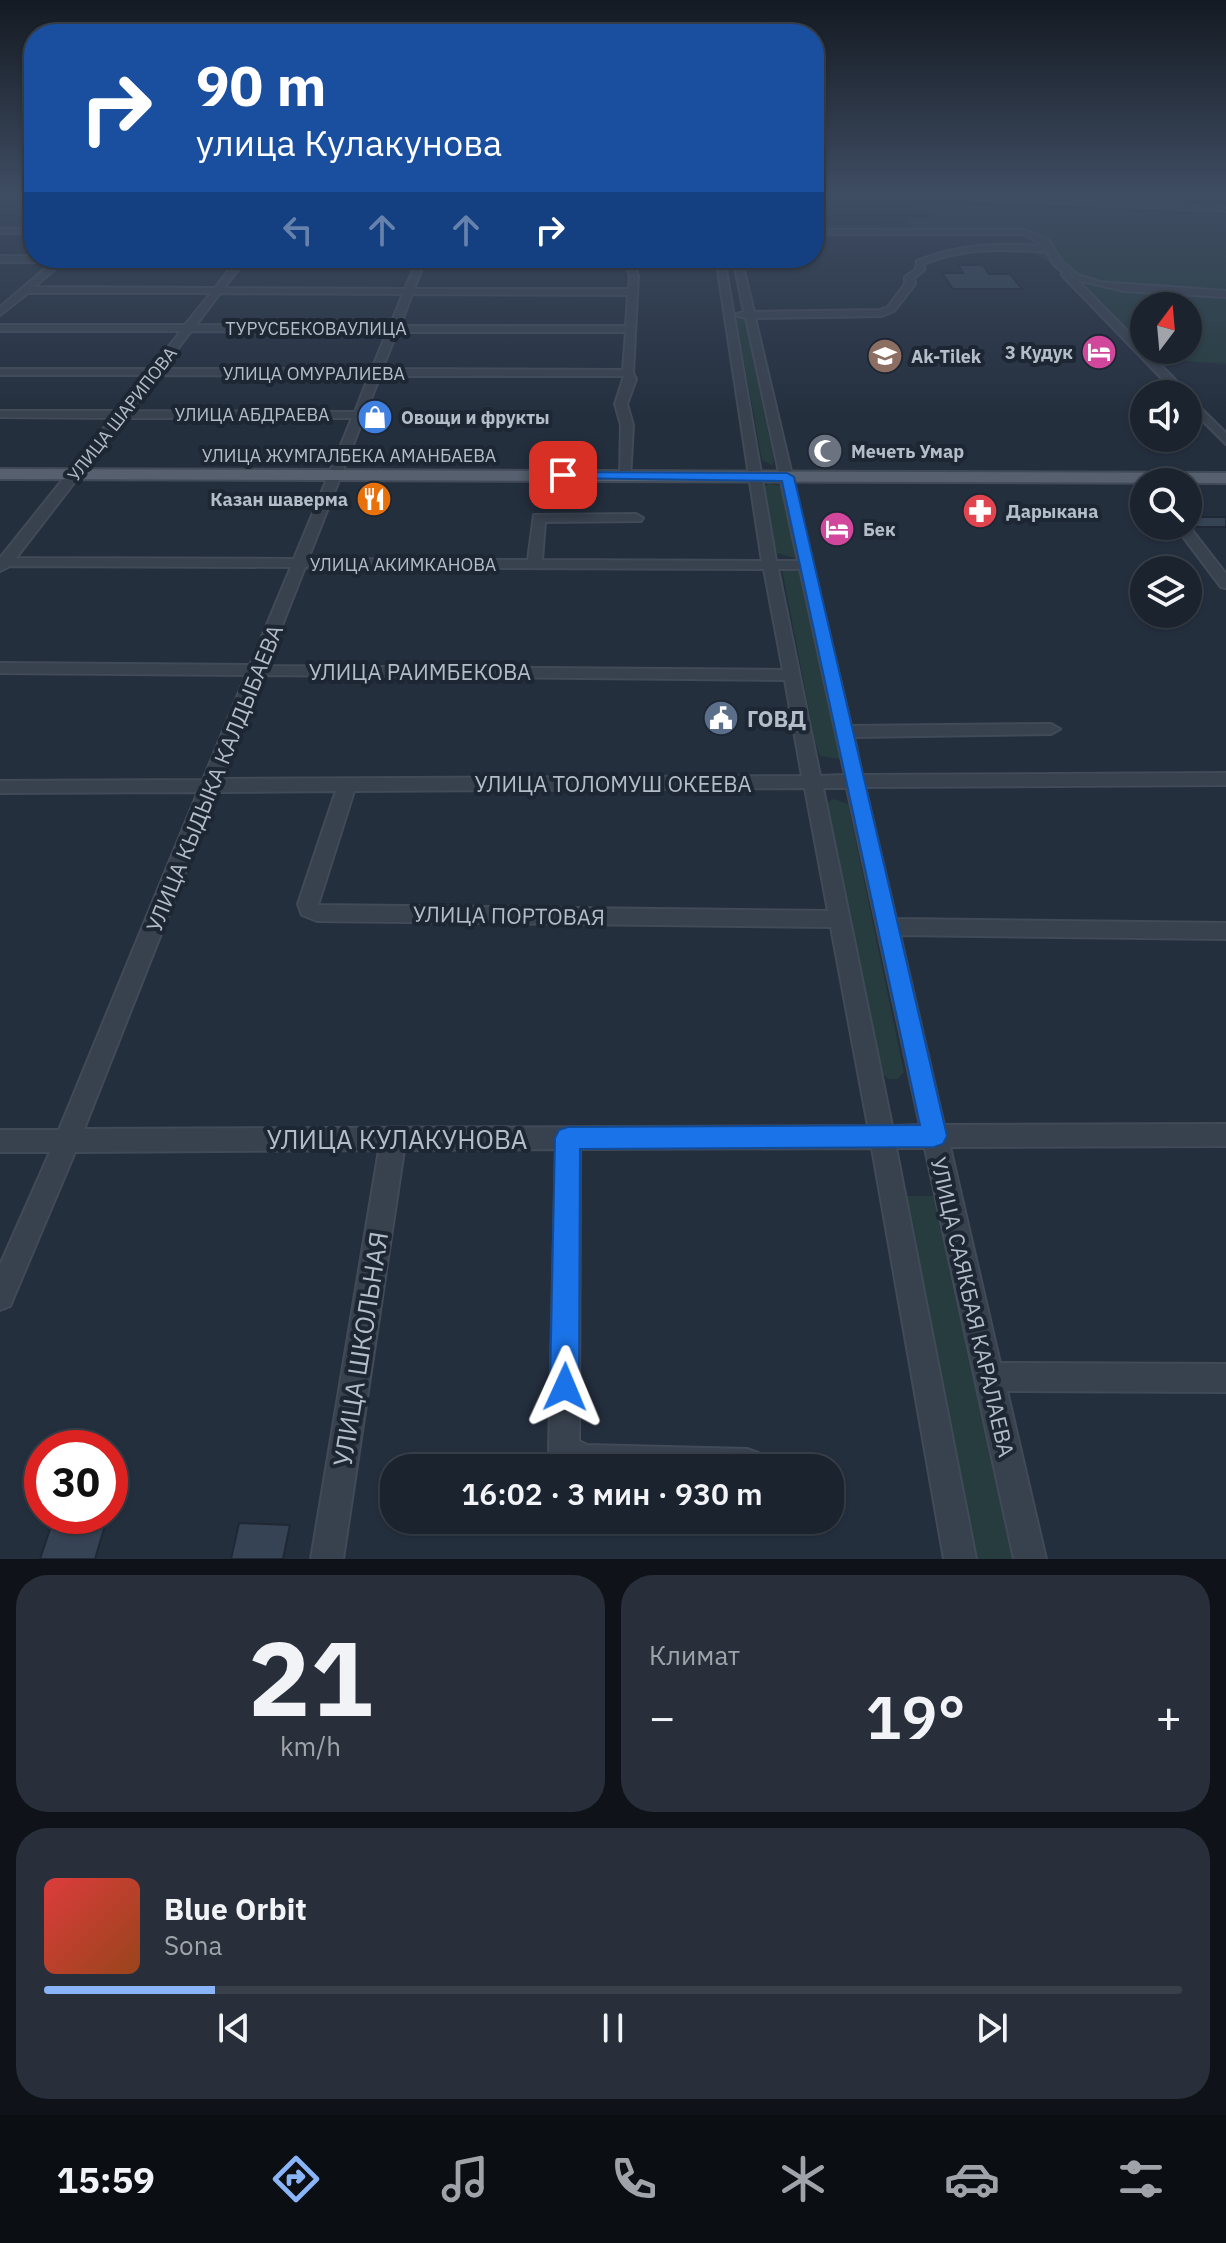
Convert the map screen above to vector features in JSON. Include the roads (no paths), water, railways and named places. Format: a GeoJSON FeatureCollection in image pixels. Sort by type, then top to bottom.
{"type":"FeatureCollection","features":[{"type":"Feature","properties":{"kind":"main road","name":"УЛИЦА ЖУМГАЛБЕКА АМАНБАЕВА"},"geometry":{"type":"LineString","coordinates":[[0,474],[1130,480]]}},
{"type":"Feature","properties":{"kind":"main road","name":"УЛИЦА ЖУМГАЛБЕКА АМАНБАЕВА"},"geometry":{"type":"LineString","coordinates":[[1202,479],[1226,478]]}},
{"type":"Feature","properties":{"kind":"street"},"geometry":{"type":"LineString","coordinates":[[0,312],[50,269]]}},
{"type":"Feature","properties":{"kind":"street","name":"УЛИЦА ШАРИПОВА"},"geometry":{"type":"LineString","coordinates":[[2,564],[235,269]]}},
{"type":"Feature","properties":{"kind":"street","name":"УЛИЦА КЫДЫКА КАЛДЫБАЕВА"},"geometry":{"type":"LineString","coordinates":[[0,1296],[67,1141],[418,269]]}},
{"type":"Feature","properties":{"kind":"street"},"geometry":{"type":"LineString","coordinates":[[626,476],[627,425],[621,404],[631,379],[628,373],[634,276],[631,269]]}},
{"type":"Feature","properties":{"kind":"street"},"geometry":{"type":"LineString","coordinates":[[722,269],[770,564],[882,1137],[960,1559]]}},
{"type":"Feature","properties":{"kind":"street","name":"УЛИЦА САЯКБАЯ КАРАЛАЕВА"},"geometry":{"type":"LineString","coordinates":[[740,269],[1030,1559]]}},
{"type":"Feature","properties":{"kind":"street"},"geometry":{"type":"LineString","coordinates":[[728,315],[882,313],[899,299],[910,284],[909,277],[920,269]]}},
{"type":"Feature","properties":{"kind":"street"},"geometry":{"type":"LineString","coordinates":[[1063,269],[1170,380]]}},
{"type":"Feature","properties":{"kind":"street"},"geometry":{"type":"LineString","coordinates":[[1065,269],[1088,280],[1118,287],[1226,294]]}},
{"type":"Feature","properties":{"kind":"street"},"geometry":{"type":"LineString","coordinates":[[27,290],[631,292]]}},
{"type":"Feature","properties":{"kind":"street","name":"ТУРУСБЕКОВАУЛИЦА"},"geometry":{"type":"LineString","coordinates":[[0,328],[631,329]]}},
{"type":"Feature","properties":{"kind":"street","name":"УЛИЦА ОМУРАЛИЕВА"},"geometry":{"type":"LineString","coordinates":[[0,372],[628,373]]}},
{"type":"Feature","properties":{"kind":"street","name":"УЛИЦА АБДРАЕВА"},"geometry":{"type":"LineString","coordinates":[[0,414],[361,415]]}},
{"type":"Feature","properties":{"kind":"street"},"geometry":{"type":"LineString","coordinates":[[1202,414],[1226,440]]}},
{"type":"Feature","properties":{"kind":"street"},"geometry":{"type":"LineString","coordinates":[[534,565],[539,518],[636,518]]}},
{"type":"Feature","properties":{"kind":"street"},"geometry":{"type":"LineString","coordinates":[[1193,540],[1226,584]]}},
{"type":"Feature","properties":{"kind":"street","name":"УЛИЦА АКИМКАНОВА"},"geometry":{"type":"LineString","coordinates":[[2,564],[806,565]]}},
{"type":"Feature","properties":{"kind":"street","name":"УЛИЦА РАИМБЕКОВА"},"geometry":{"type":"LineString","coordinates":[[0,668],[792,675]]}},
{"type":"Feature","properties":{"kind":"street"},"geometry":{"type":"LineString","coordinates":[[844,732],[1051,729]]}},
{"type":"Feature","properties":{"kind":"street","name":"УЛИЦА ТОЛОМУШ ОКЕЕВА"},"geometry":{"type":"LineString","coordinates":[[0,787],[1226,779]]}},
{"type":"Feature","properties":{"kind":"street","name":"УЛИЦА ПОРТОВАЯ"},"geometry":{"type":"LineString","coordinates":[[347,785],[308,904],[309,910],[317,913],[840,919]]}},
{"type":"Feature","properties":{"kind":"street"},"geometry":{"type":"LineString","coordinates":[[887,927],[1226,931]]}},
{"type":"Feature","properties":{"kind":"street","name":"УЛИЦА КУЛАКУНОВА"},"geometry":{"type":"LineString","coordinates":[[0,1141],[1226,1135]]}},
{"type":"Feature","properties":{"kind":"street"},"geometry":{"type":"LineString","coordinates":[[568,1138],[564,1450],[573,1454]]}},
{"type":"Feature","properties":{"kind":"street","name":"УЛИЦА ШКОЛЬНАЯ"},"geometry":{"type":"LineString","coordinates":[[327,1559],[393,1139]]}},
{"type":"Feature","properties":{"kind":"street"},"geometry":{"type":"LineString","coordinates":[[988,1377],[1226,1378]]}},
{"type":"Feature","properties":{"kind":"place","name":"3 Кудук"},"geometry":{"type":"Point","coordinates":[1099,352]}},
{"type":"Feature","properties":{"kind":"place","name":"Ak-Tilek"},"geometry":{"type":"Point","coordinates":[885,356]}},
{"type":"Feature","properties":{"kind":"place","name":"Овощи и фрукты"},"geometry":{"type":"Point","coordinates":[375,417]}},
{"type":"Feature","properties":{"kind":"place","name":"Мечеть Умар"},"geometry":{"type":"Point","coordinates":[825,451]}},
{"type":"Feature","properties":{"kind":"place","name":"Казан шаверма"},"geometry":{"type":"Point","coordinates":[374,499]}},
{"type":"Feature","properties":{"kind":"place","name":"Дарыкана"},"geometry":{"type":"Point","coordinates":[980,511]}},
{"type":"Feature","properties":{"kind":"place","name":"Бек"},"geometry":{"type":"Point","coordinates":[837,529]}},
{"type":"Feature","properties":{"kind":"place","name":"ГОВД"},"geometry":{"type":"Point","coordinates":[721,718]}}]}
